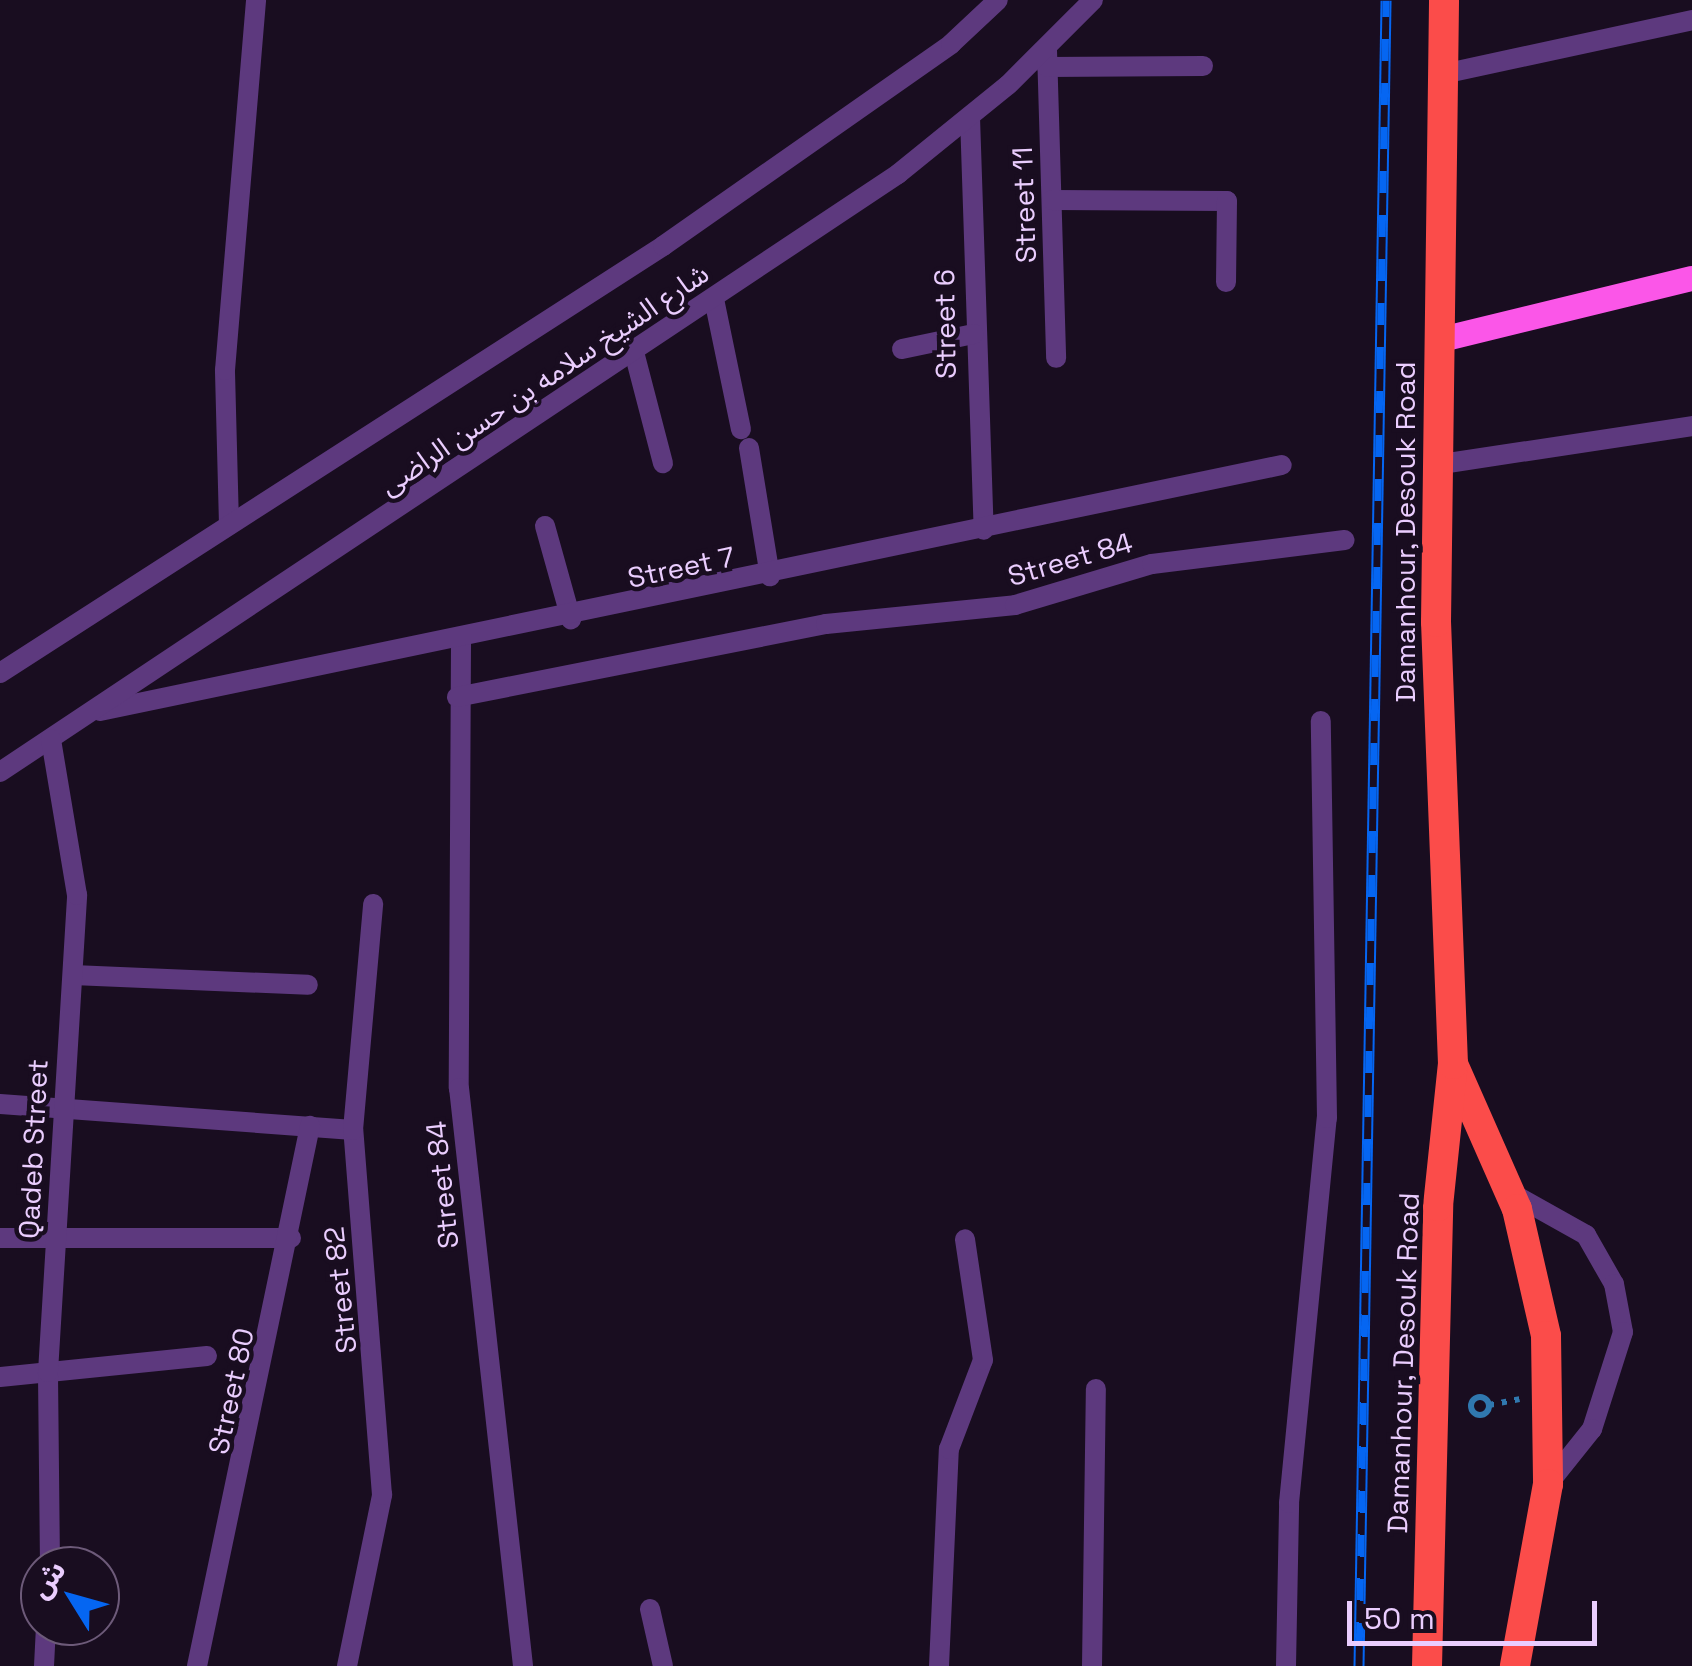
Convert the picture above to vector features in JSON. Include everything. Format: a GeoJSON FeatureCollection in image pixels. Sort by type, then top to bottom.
{"type":"FeatureCollection","features":[{"type":"Feature","properties":{"kind":"highway","name":"Damanhour, Desouk Road"},"geometry":{"type":"LineString","coordinates":[[1427,1666],[1438,1206],[1453,1064],[1436,465],[1444,0]]}},
{"type":"Feature","properties":{"kind":"highway","name":"Damanhour, Desouk Road"},"geometry":{"type":"LineString","coordinates":[[1453,1064],[1511,1193],[1546,1336],[1548,1484],[1515,1666]]}},
{"type":"Feature","properties":{"kind":"main road"},"geometry":{"type":"LineString","coordinates":[[1437,340],[1692,278]]}},
{"type":"Feature","properties":{"kind":"street"},"geometry":{"type":"LineString","coordinates":[[229,525],[225,370],[256,0]]}},
{"type":"Feature","properties":{"kind":"street"},"geometry":{"type":"LineString","coordinates":[[0,674],[663,246],[951,44],[998,0]]}},
{"type":"Feature","properties":{"kind":"street","name":"شارع الشيخ سلامه بن حسن الراضى"},"geometry":{"type":"LineString","coordinates":[[0,772],[714,299],[1047,58],[1093,0]]}},
{"type":"Feature","properties":{"kind":"street"},"geometry":{"type":"LineString","coordinates":[[1443,74],[1692,20]]}},
{"type":"Feature","properties":{"kind":"street"},"geometry":{"type":"LineString","coordinates":[[1047,58],[1204,66]]}},
{"type":"Feature","properties":{"kind":"street","name":"Street 11"},"geometry":{"type":"LineString","coordinates":[[1047,58],[1056,358]]}},
{"type":"Feature","properties":{"kind":"street","name":"Street 6"},"geometry":{"type":"LineString","coordinates":[[970,117],[973,334],[984,530]]}},
{"type":"Feature","properties":{"kind":"street"},"geometry":{"type":"LineString","coordinates":[[1052,200],[1226,201],[1226,282]]}},
{"type":"Feature","properties":{"kind":"street"},"geometry":{"type":"LineString","coordinates":[[714,299],[770,576]]}},
{"type":"Feature","properties":{"kind":"street"},"geometry":{"type":"LineString","coordinates":[[902,350],[973,334]]}},
{"type":"Feature","properties":{"kind":"street"},"geometry":{"type":"LineString","coordinates":[[634,352],[663,463]]}},
{"type":"Feature","properties":{"kind":"street"},"geometry":{"type":"LineString","coordinates":[[1436,465],[1692,426]]}},
{"type":"Feature","properties":{"kind":"street","name":"Street 7"},"geometry":{"type":"LineString","coordinates":[[90,713],[462,643],[1282,465]]}},
{"type":"Feature","properties":{"kind":"street"},"geometry":{"type":"LineString","coordinates":[[545,526],[571,619]]}},
{"type":"Feature","properties":{"kind":"street","name":"Street 84"},"geometry":{"type":"LineString","coordinates":[[457,696],[826,624],[1015,605],[1152,564],[1344,540]]}},
{"type":"Feature","properties":{"kind":"street","name":"Street 84"},"geometry":{"type":"LineString","coordinates":[[462,643],[457,696],[459,1088],[523,1666]]}},
{"type":"Feature","properties":{"kind":"street"},"geometry":{"type":"LineString","coordinates":[[1286,1666],[1288,1503],[1326,1118],[1321,721]]}},
{"type":"Feature","properties":{"kind":"street","name":"Qadeb Street"},"geometry":{"type":"LineString","coordinates":[[50,1546],[48,1372],[73,975],[75,856],[51,739]]}},
{"type":"Feature","properties":{"kind":"street","name":"Street 82"},"geometry":{"type":"LineString","coordinates":[[347,1666],[383,1471],[353,1130],[373,904]]}},
{"type":"Feature","properties":{"kind":"street"},"geometry":{"type":"LineString","coordinates":[[73,975],[308,985]]}},
{"type":"Feature","properties":{"kind":"street"},"geometry":{"type":"LineString","coordinates":[[0,1104],[353,1130]]}},
{"type":"Feature","properties":{"kind":"street","name":"Street 80"},"geometry":{"type":"LineString","coordinates":[[197,1666],[291,1238],[310,1126]]}},
{"type":"Feature","properties":{"kind":"street"},"geometry":{"type":"LineString","coordinates":[[1511,1193],[1586,1235],[1614,1284],[1624,1332],[1592,1429],[1548,1484]]}},
{"type":"Feature","properties":{"kind":"street"},"geometry":{"type":"LineString","coordinates":[[0,1238],[291,1238]]}},
{"type":"Feature","properties":{"kind":"street"},"geometry":{"type":"LineString","coordinates":[[939,1666],[950,1449],[983,1360],[964,1239]]}},
{"type":"Feature","properties":{"kind":"street"},"geometry":{"type":"LineString","coordinates":[[0,1377],[207,1356]]}},
{"type":"Feature","properties":{"kind":"street"},"geometry":{"type":"LineString","coordinates":[[1092,1666],[1096,1389]]}},
{"type":"Feature","properties":{"kind":"street"},"geometry":{"type":"LineString","coordinates":[[650,1610],[663,1666]]}},
{"type":"Feature","properties":{"kind":"railway"},"geometry":{"type":"LineString","coordinates":[[1359,1666],[1386,0]]}}]}
